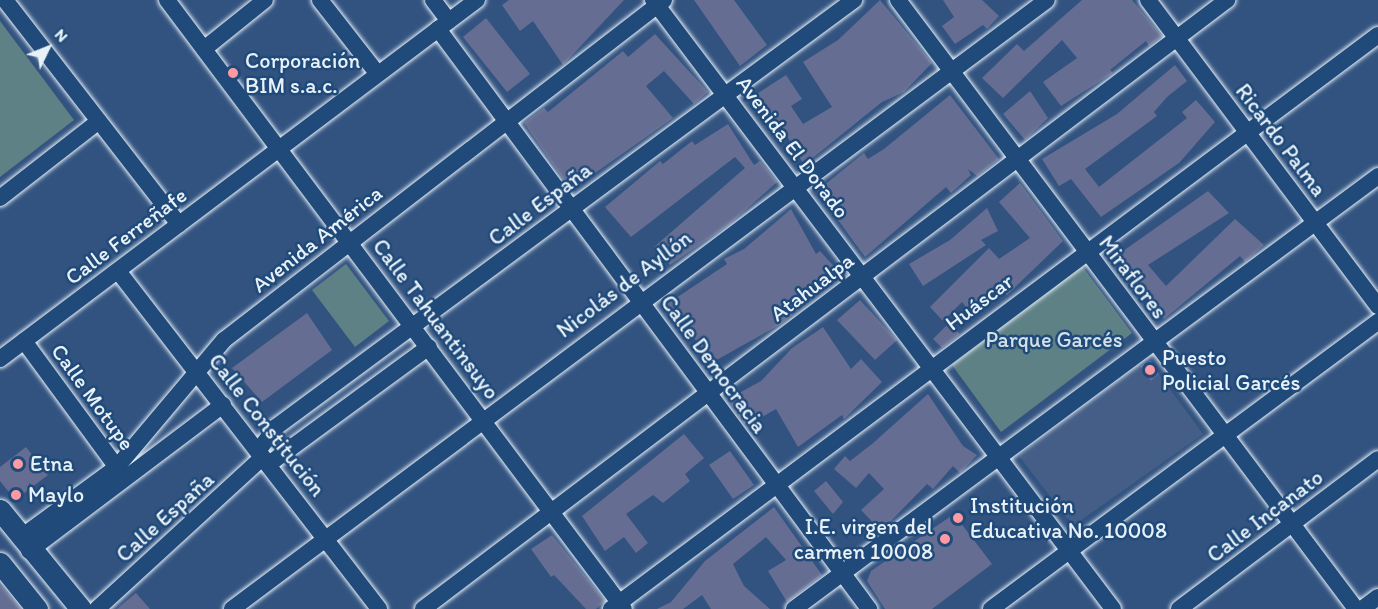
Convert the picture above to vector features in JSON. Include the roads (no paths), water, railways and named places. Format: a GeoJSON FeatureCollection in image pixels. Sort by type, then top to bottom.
{"type":"FeatureCollection","features":[{"type":"Feature","properties":{"kind":"main road"},"geometry":{"type":"LineString","coordinates":[[0,510],[25,544],[81,609]]}},
{"type":"Feature","properties":{"kind":"main road"},"geometry":{"type":"LineString","coordinates":[[25,544],[0,564],[37,609]]}},
{"type":"Feature","properties":{"kind":"street"},"geometry":{"type":"LineString","coordinates":[[5,0],[179,225]]}},
{"type":"Feature","properties":{"kind":"street","name":"Calle Tahuantinsuyo"},"geometry":{"type":"LineString","coordinates":[[167,0],[414,326],[551,511],[618,607]]}},
{"type":"Feature","properties":{"kind":"street"},"geometry":{"type":"LineString","coordinates":[[204,49],[265,0]]}},
{"type":"Feature","properties":{"kind":"street"},"geometry":{"type":"LineString","coordinates":[[321,0],[377,73]]}},
{"type":"Feature","properties":{"kind":"street","name":"Calle Democracia"},"geometry":{"type":"LineString","coordinates":[[433,0],[443,25],[505,119],[869,609]]}},
{"type":"Feature","properties":{"kind":"street","name":"Calle Ferreñafe"},"geometry":{"type":"LineString","coordinates":[[0,359],[280,149],[377,73],[477,0]]}},
{"type":"Feature","properties":{"kind":"street","name":"Calle España"},"geometry":{"type":"LineString","coordinates":[[264,457],[276,427],[854,0]]}},
{"type":"Feature","properties":{"kind":"street","name":"Miraflores"},"geometry":{"type":"LineString","coordinates":[[898,0],[1356,609]]}},
{"type":"Feature","properties":{"kind":"street","name":"Nicolás de Ayllón"},"geometry":{"type":"LineString","coordinates":[[232,609],[639,301],[950,69],[1047,0]]}},
{"type":"Feature","properties":{"kind":"street","name":"Ricardo Palma"},"geometry":{"type":"LineString","coordinates":[[1148,0],[1378,306]]}},
{"type":"Feature","properties":{"kind":"street","name":"Atahualpa"},"geometry":{"type":"LineString","coordinates":[[423,609],[1227,0]]}},
{"type":"Feature","properties":{"kind":"street","name":"Avenida El Dorado"},"geometry":{"type":"LineString","coordinates":[[658,2],[725,95],[932,366],[1113,609]]}},
{"type":"Feature","properties":{"kind":"street","name":"Avenida América"},"geometry":{"type":"LineString","coordinates":[[121,473],[196,371],[224,340],[658,2]]}},
{"type":"Feature","properties":{"kind":"street","name":"Huáscar"},"geometry":{"type":"LineString","coordinates":[[618,607],[774,484],[1085,250],[1378,35]]}},
{"type":"Feature","properties":{"kind":"street"},"geometry":{"type":"LineString","coordinates":[[0,198],[99,121]]}},
{"type":"Feature","properties":{"kind":"street"},"geometry":{"type":"LineString","coordinates":[[794,609],[1378,176]]}},
{"type":"Feature","properties":{"kind":"street","name":"Calle Constitución"},"geometry":{"type":"LineString","coordinates":[[118,271],[326,537],[379,609]]}},
{"type":"Feature","properties":{"kind":"street"},"geometry":{"type":"LineString","coordinates":[[991,609],[1378,322]]}},
{"type":"Feature","properties":{"kind":"street","name":"Calle Motupe"},"geometry":{"type":"LineString","coordinates":[[24,341],[121,473]]}},
{"type":"Feature","properties":{"kind":"street","name":"Calle España"},"geometry":{"type":"LineString","coordinates":[[97,609],[264,457],[429,347]]}},
{"type":"Feature","properties":{"kind":"street","name":"Avenida América"},"geometry":{"type":"LineString","coordinates":[[25,544],[121,473],[223,405]]}},
{"type":"Feature","properties":{"kind":"street","name":"Calle Incanato"},"geometry":{"type":"LineString","coordinates":[[1179,609],[1378,459]]}},
{"type":"Feature","properties":{"kind":"street"},"geometry":{"type":"LineString","coordinates":[[1362,609],[1378,597]]}},
{"type":"Feature","properties":{"kind":"place","name":"Corporación BIM s.a.c."},"geometry":{"type":"Point","coordinates":[233,73]}},
{"type":"Feature","properties":{"kind":"place","name":"Puesto Policial Garcés"},"geometry":{"type":"Point","coordinates":[1150,370]}},
{"type":"Feature","properties":{"kind":"place","name":"Etna"},"geometry":{"type":"Point","coordinates":[18,464]}},
{"type":"Feature","properties":{"kind":"place","name":"Maylo"},"geometry":{"type":"Point","coordinates":[16,495]}},
{"type":"Feature","properties":{"kind":"place","name":"Institución Educativa No. 10008"},"geometry":{"type":"Point","coordinates":[958,518]}},
{"type":"Feature","properties":{"kind":"place","name":"I.E. virgen del carmen 10008"},"geometry":{"type":"Point","coordinates":[945,539]}},
{"type":"Feature","properties":{"kind":"park label","name":"Parque Garcés"},"geometry":{"type":"Point","coordinates":[1054,340]}}]}
